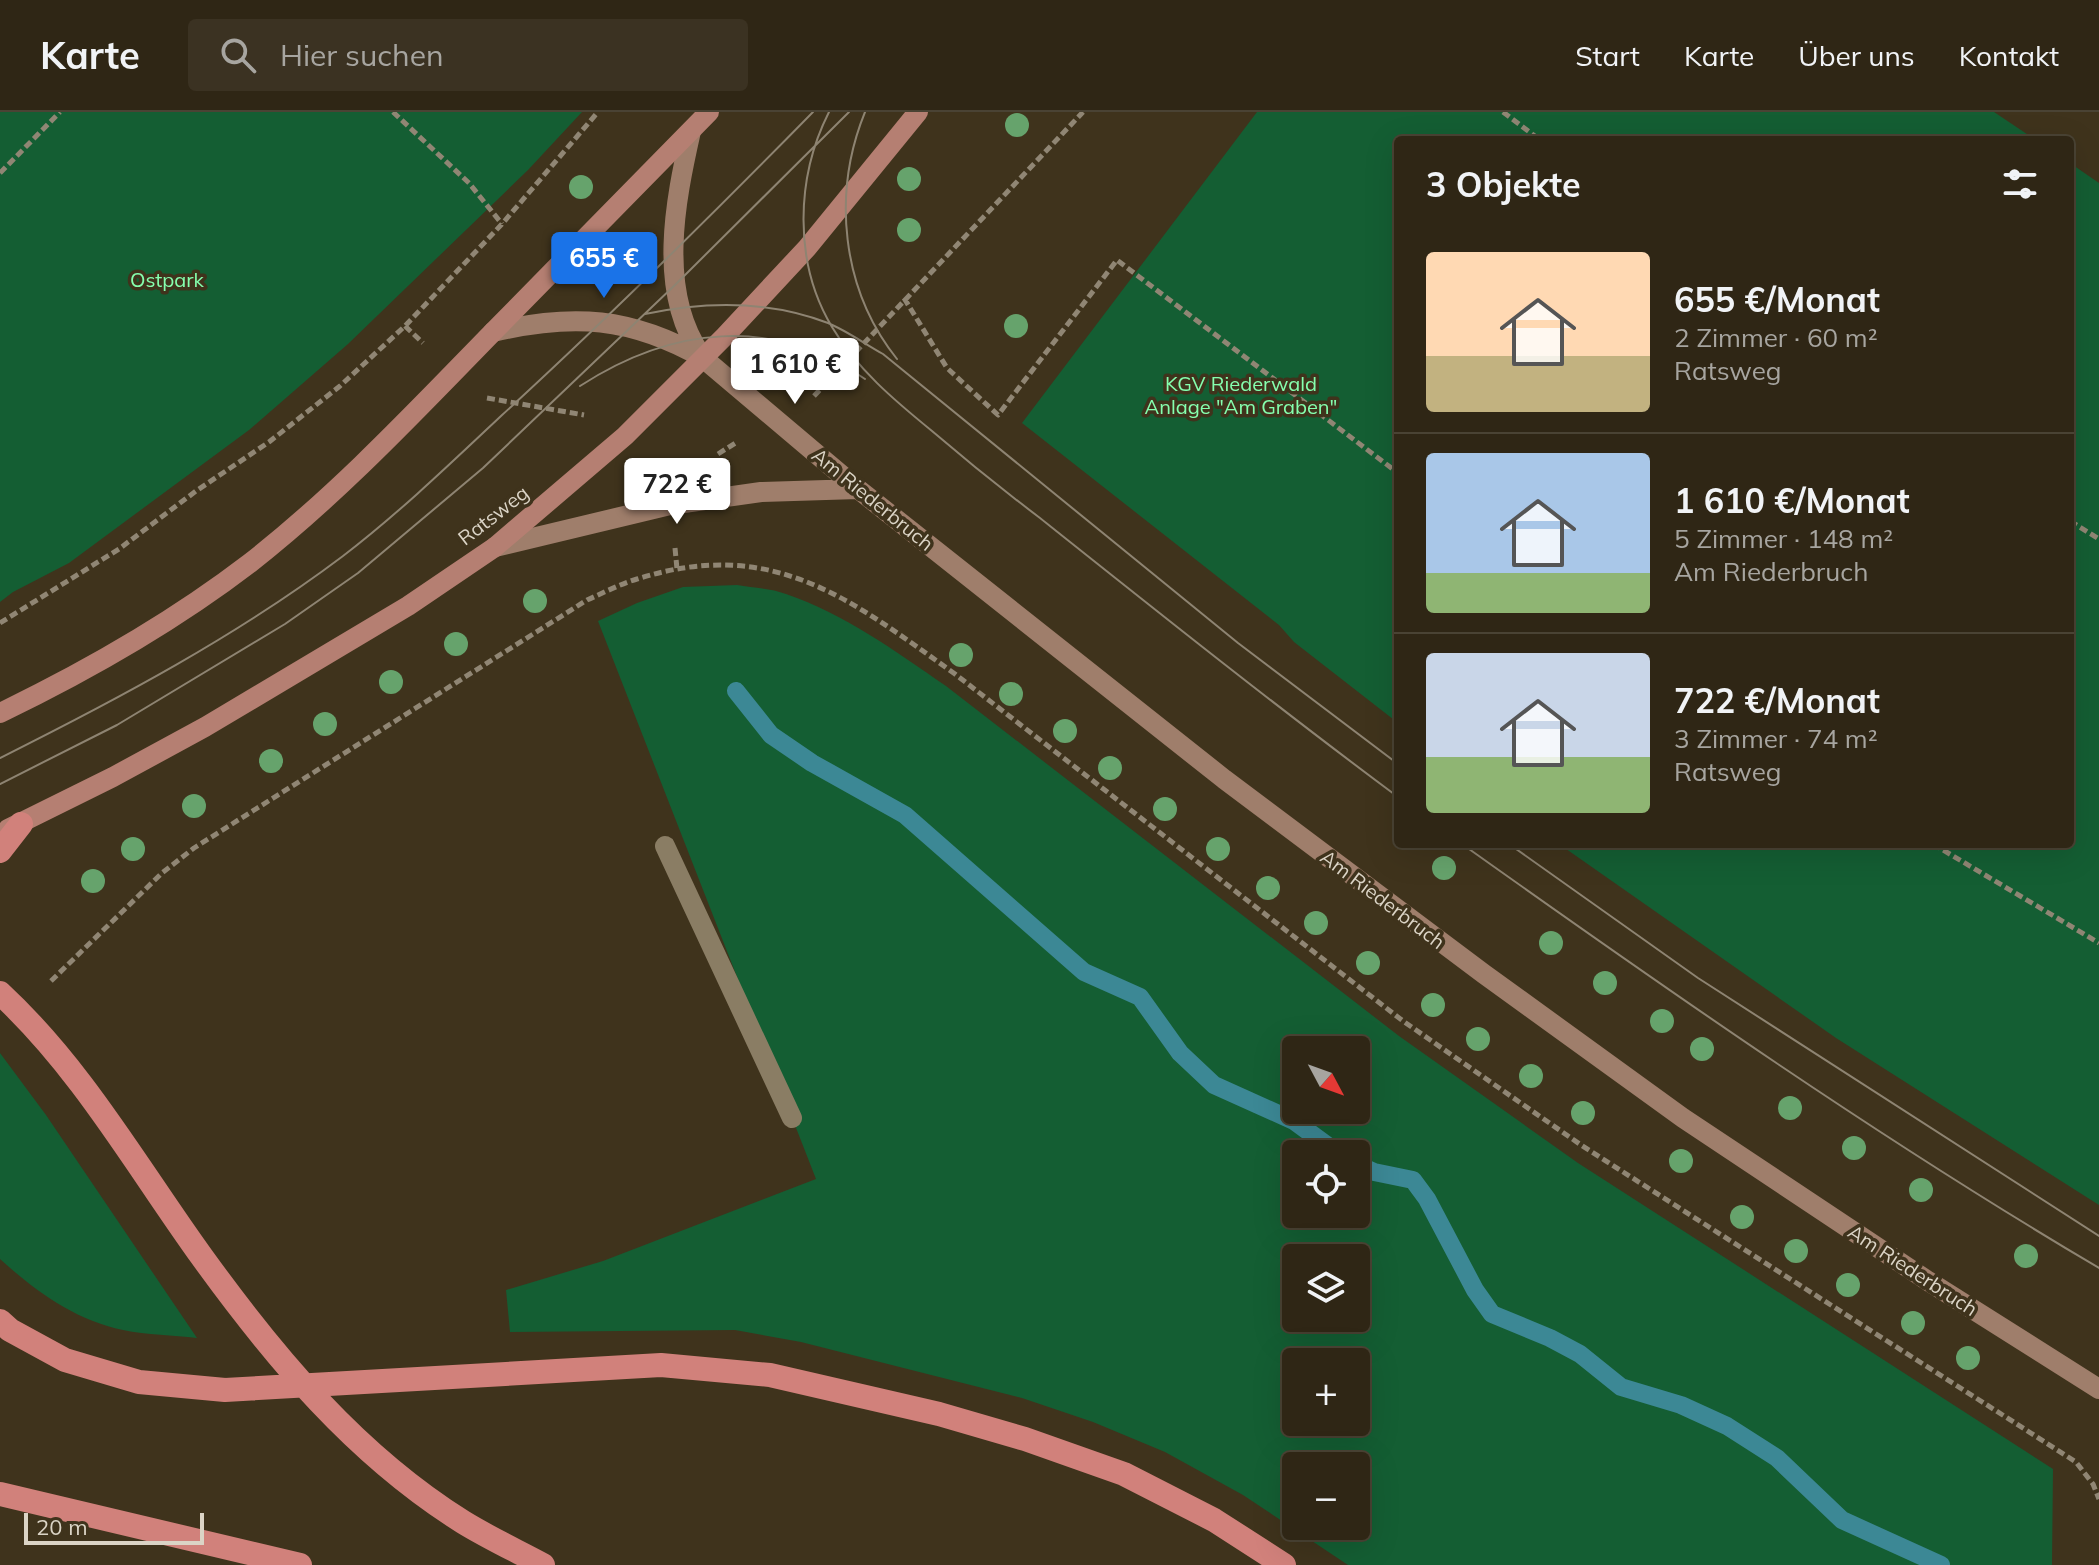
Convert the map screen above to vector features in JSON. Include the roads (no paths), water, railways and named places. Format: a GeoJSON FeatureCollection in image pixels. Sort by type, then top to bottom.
{"type":"FeatureCollection","features":[{"type":"Feature","properties":{"kind":"highway"},"geometry":{"type":"LineString","coordinates":[[0,851],[10,828]]}},
{"type":"Feature","properties":{"kind":"highway"},"geometry":{"type":"LineString","coordinates":[[0,993],[35,1026],[64,1060],[200,1255],[292,1375],[391,1470],[463,1522],[543,1565]]}},
{"type":"Feature","properties":{"kind":"highway"},"geometry":{"type":"LineString","coordinates":[[0,1321],[10,1330],[65,1360],[139,1382],[225,1390],[661,1365],[770,1375],[968,1422],[1124,1474],[1214,1520],[1284,1565]]}},
{"type":"Feature","properties":{"kind":"highway"},"geometry":{"type":"LineString","coordinates":[[0,1494],[300,1565]]}},
{"type":"Feature","properties":{"kind":"main road"},"geometry":{"type":"LineString","coordinates":[[0,713],[92,666],[171,618],[248,564],[360,467],[709,112]]}},
{"type":"Feature","properties":{"kind":"main road","name":"Ratsweg"},"geometry":{"type":"LineString","coordinates":[[10,828],[113,777],[230,712],[408,606],[495,547],[625,436],[703,358],[807,248],[918,112]]}},
{"type":"Feature","properties":{"kind":"main road"},"geometry":{"type":"LineString","coordinates":[[691,131],[680,182],[675,285],[690,339],[703,358]]}},
{"type":"Feature","properties":{"kind":"main road"},"geometry":{"type":"LineString","coordinates":[[493,332],[535,322],[601,321],[674,341],[703,358]]}},
{"type":"Feature","properties":{"kind":"main road","name":"Am Riederbruch"},"geometry":{"type":"LineString","coordinates":[[703,358],[858,489],[1224,779],[1496,983],[1683,1118],[1928,1281],[2099,1389]]}},
{"type":"Feature","properties":{"kind":"main road"},"geometry":{"type":"LineString","coordinates":[[495,547],[670,505],[761,492],[858,489]]}},
{"type":"Feature","properties":{"kind":"lane"},"geometry":{"type":"LineString","coordinates":[[665,846],[792,1118]]}},
{"type":"Feature","properties":{"kind":"waterway"},"geometry":{"type":"LineString","coordinates":[[736,691],[771,735],[812,763],[905,815],[1084,972],[1140,997],[1180,1053],[1214,1085],[1294,1121],[1320,1140]]}},
{"type":"Feature","properties":{"kind":"waterway"},"geometry":{"type":"LineString","coordinates":[[1370,1170],[1413,1180],[1427,1199],[1475,1290],[1492,1314],[1580,1354],[1621,1387],[1681,1405],[1727,1426],[1777,1458],[1842,1520],[1941,1565]]}},
{"type":"Feature","properties":{"kind":"tram line"},"geometry":{"type":"LineString","coordinates":[[0,758],[219,640],[303,585],[364,540],[581,342],[813,112]]}},
{"type":"Feature","properties":{"kind":"tram line"},"geometry":{"type":"LineString","coordinates":[[829,112],[818,137],[805,191],[805,248],[819,302],[853,357],[890,396],[985,475],[1394,794]]}},
{"type":"Feature","properties":{"kind":"tram line"},"geometry":{"type":"LineString","coordinates":[[0,784],[117,725],[285,624],[358,573],[483,468],[675,285],[849,112]]}},
{"type":"Feature","properties":{"kind":"tram line"},"geometry":{"type":"LineString","coordinates":[[865,112],[848,175],[848,240],[864,302],[878,332],[897,359]]}},
{"type":"Feature","properties":{"kind":"tram line"},"geometry":{"type":"LineString","coordinates":[[645,314],[714,305],[783,310],[828,323],[883,354],[1238,643],[1394,761]]}},
{"type":"Feature","properties":{"kind":"tram line"},"geometry":{"type":"LineString","coordinates":[[580,386],[650,351],[686,341],[722,336],[758,338],[794,345],[830,359],[865,379]]}},
{"type":"Feature","properties":{"kind":"tram line"},"geometry":{"type":"LineString","coordinates":[[1468,848],[1776,1063],[1936,1168],[2099,1268]]}},
{"type":"Feature","properties":{"kind":"tram line"},"geometry":{"type":"LineString","coordinates":[[1515,848],[1698,978],[2099,1236]]}},
{"type":"Feature","properties":{"kind":"park label","name":"Ostpark"},"geometry":{"type":"Point","coordinates":[167,279]}},
{"type":"Feature","properties":{"kind":"park label","name":"KGV Riederwald Anlage \"Am Graben\""},"geometry":{"type":"Point","coordinates":[1241,394]}}]}
